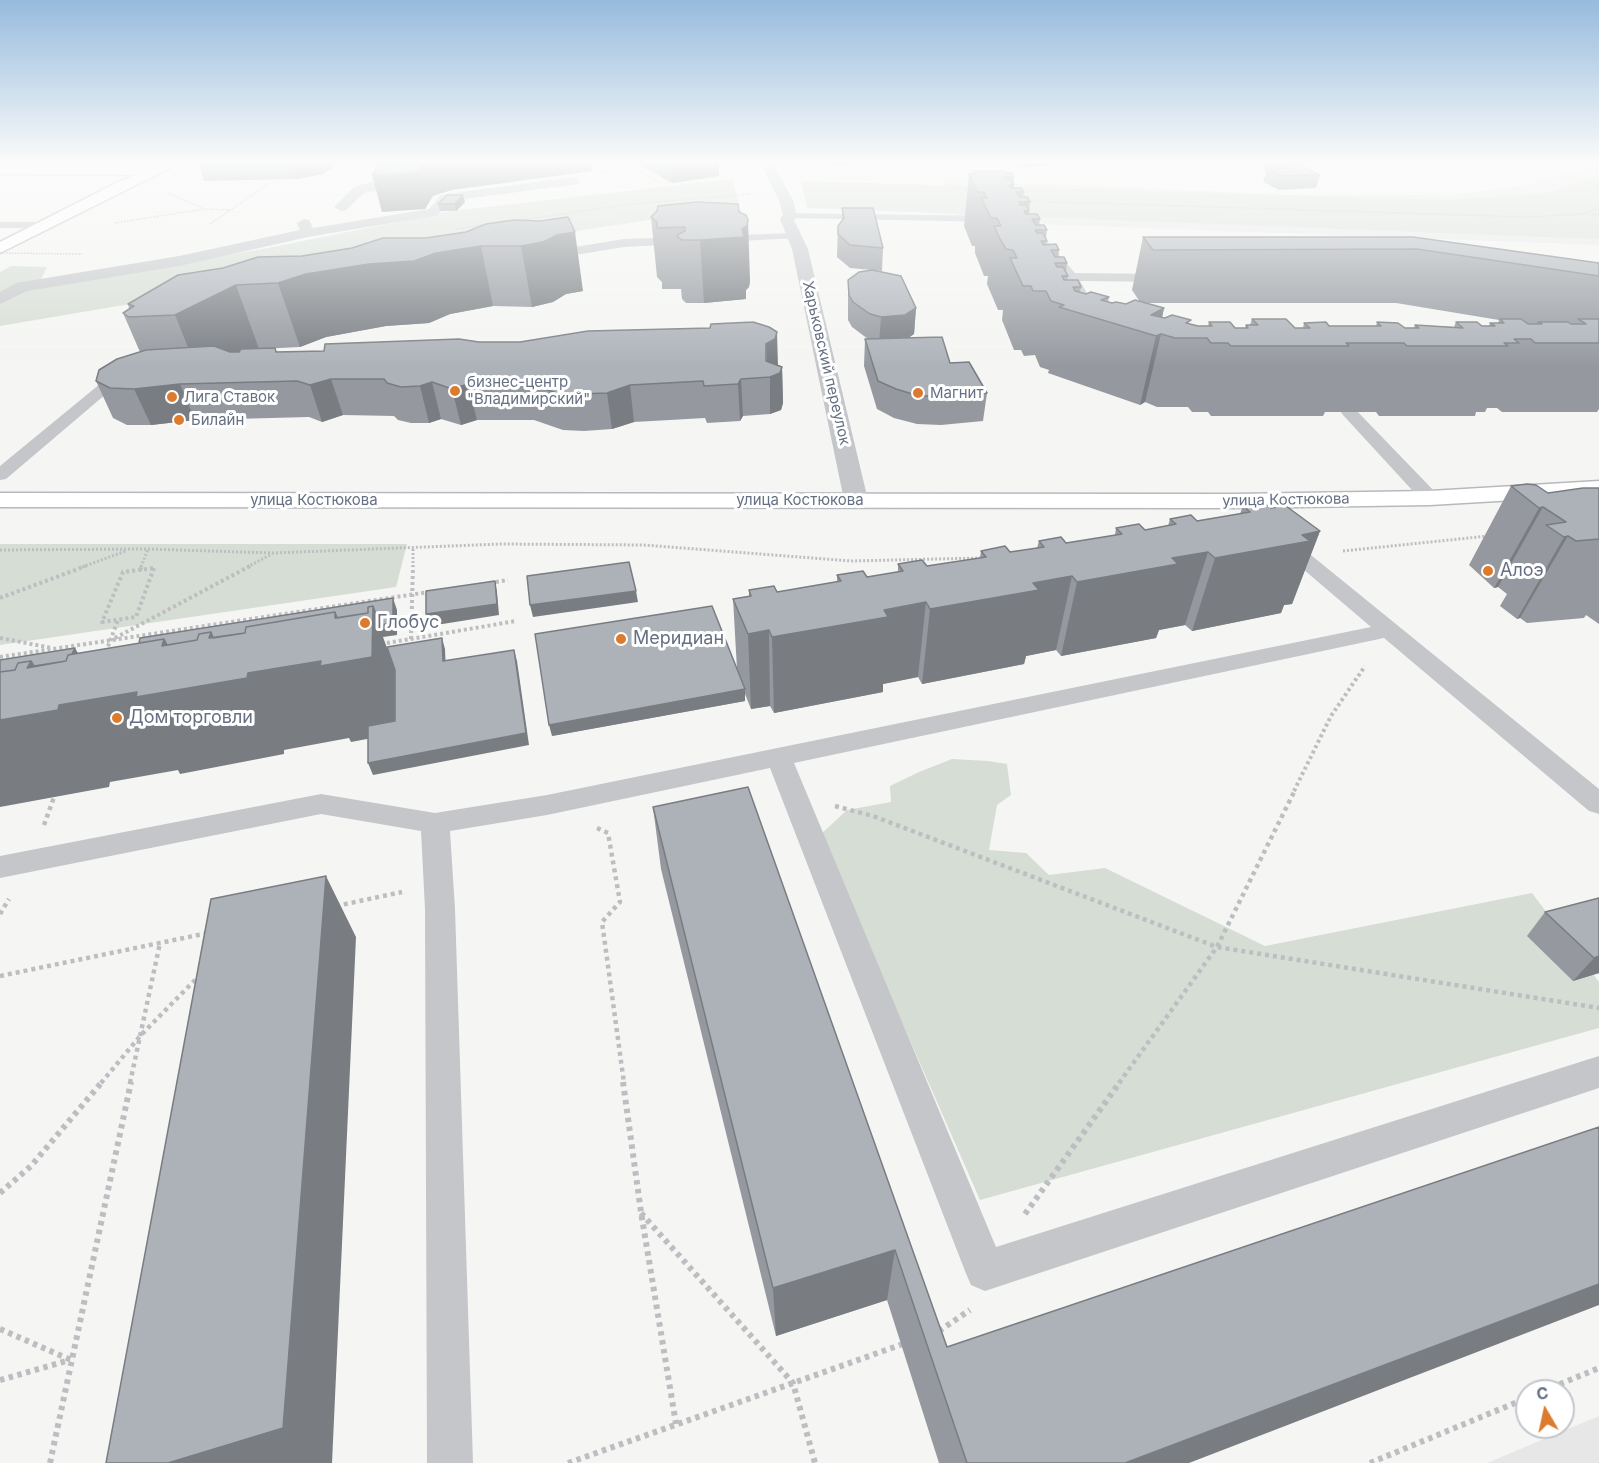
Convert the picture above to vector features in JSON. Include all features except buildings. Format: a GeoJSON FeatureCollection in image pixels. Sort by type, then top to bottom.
{"type":"FeatureCollection","features":[{"type":"Feature","properties":{"kind":"main road"},"geometry":{"type":"LineString","coordinates":[[0,248],[33,230]]}},
{"type":"Feature","properties":{"kind":"main road","name":"улица Костюкова"},"geometry":{"type":"LineString","coordinates":[[0,500],[1234,501],[1430,498],[1599,488]]}},
{"type":"Feature","properties":{"kind":"street"},"geometry":{"type":"LineString","coordinates":[[0,299],[22,287],[179,261],[297,230]]}},
{"type":"Feature","properties":{"kind":"street","name":"Харьковский переулок"},"geometry":{"type":"LineString","coordinates":[[792,230],[800,249],[856,500]]}},
{"type":"Feature","properties":{"kind":"lane"},"geometry":{"type":"LineString","coordinates":[[1038,236],[1071,277],[1098,324]]}},
{"type":"Feature","properties":{"kind":"lane"},"geometry":{"type":"LineString","coordinates":[[531,258],[624,243],[795,237]]}},
{"type":"Feature","properties":{"kind":"lane"},"geometry":{"type":"LineString","coordinates":[[1071,277],[1178,278]]}},
{"type":"Feature","properties":{"kind":"lane"},"geometry":{"type":"LineString","coordinates":[[0,475],[139,358]]}},
{"type":"Feature","properties":{"kind":"lane"},"geometry":{"type":"LineString","coordinates":[[1348,412],[1430,498]]}},
{"type":"Feature","properties":{"kind":"lane"},"geometry":{"type":"LineString","coordinates":[[1234,501],[1599,804]]}},
{"type":"Feature","properties":{"kind":"lane"},"geometry":{"type":"LineString","coordinates":[[0,867],[321,804],[435,823],[547,805],[1389,630]]}},
{"type":"Feature","properties":{"kind":"lane"},"geometry":{"type":"LineString","coordinates":[[779,758],[985,1271],[1599,1072]]}},
{"type":"Feature","properties":{"kind":"lane"},"geometry":{"type":"LineString","coordinates":[[435,823],[440,909],[450,1463]]}},
{"type":"Feature","properties":{"kind":"path"},"geometry":{"type":"LineString","coordinates":[[0,254],[82,254]]}},
{"type":"Feature","properties":{"kind":"path"},"geometry":{"type":"LineString","coordinates":[[1299,556],[1488,536]]}},
{"type":"Feature","properties":{"kind":"path"},"geometry":{"type":"LineString","coordinates":[[0,550],[148,549],[273,553],[501,544],[644,545],[850,561],[982,558]]}},
{"type":"Feature","properties":{"kind":"path"},"geometry":{"type":"LineString","coordinates":[[411,639],[413,548]]}},
{"type":"Feature","properties":{"kind":"path"},"geometry":{"type":"LineString","coordinates":[[0,598],[130,549]]}},
{"type":"Feature","properties":{"kind":"path"},"geometry":{"type":"LineString","coordinates":[[140,571],[148,549]]}},
{"type":"Feature","properties":{"kind":"path"},"geometry":{"type":"LineString","coordinates":[[111,640],[273,553]]}},
{"type":"Feature","properties":{"kind":"path"},"geometry":{"type":"LineString","coordinates":[[154,568],[136,617],[119,619],[102,622],[123,573],[154,568]]}},
{"type":"Feature","properties":{"kind":"path"},"geometry":{"type":"LineString","coordinates":[[487,584],[508,580]]}},
{"type":"Feature","properties":{"kind":"path"},"geometry":{"type":"LineString","coordinates":[[0,657],[433,592]]}},
{"type":"Feature","properties":{"kind":"path"},"geometry":{"type":"LineString","coordinates":[[104,658],[119,619]]}},
{"type":"Feature","properties":{"kind":"path"},"geometry":{"type":"LineString","coordinates":[[377,645],[516,621]]}},
{"type":"Feature","properties":{"kind":"path"},"geometry":{"type":"LineString","coordinates":[[985,1271],[1217,947],[1331,716],[1389,630]]}},
{"type":"Feature","properties":{"kind":"path"},"geometry":{"type":"LineString","coordinates":[[0,638],[55,649]]}},
{"type":"Feature","properties":{"kind":"path"},"geometry":{"type":"LineString","coordinates":[[794,794],[873,816],[1217,947],[1599,1008]]}},
{"type":"Feature","properties":{"kind":"path"},"geometry":{"type":"LineString","coordinates":[[43,830],[54,797]]}},
{"type":"Feature","properties":{"kind":"path"},"geometry":{"type":"LineString","coordinates":[[547,805],[608,833],[620,902],[602,922],[641,1212],[676,1424]]}},
{"type":"Feature","properties":{"kind":"path"},"geometry":{"type":"LineString","coordinates":[[333,907],[414,890]]}},
{"type":"Feature","properties":{"kind":"path"},"geometry":{"type":"LineString","coordinates":[[0,976],[218,931]]}},
{"type":"Feature","properties":{"kind":"path"},"geometry":{"type":"LineString","coordinates":[[50,1463],[160,943]]}},
{"type":"Feature","properties":{"kind":"path"},"geometry":{"type":"LineString","coordinates":[[0,1193],[31,1166],[141,1035],[204,972]]}},
{"type":"Feature","properties":{"kind":"path"},"geometry":{"type":"LineString","coordinates":[[641,1212],[793,1383],[815,1463]]}},
{"type":"Feature","properties":{"kind":"path"},"geometry":{"type":"LineString","coordinates":[[928,1335],[939,1331],[970,1309]]}},
{"type":"Feature","properties":{"kind":"path"},"geometry":{"type":"LineString","coordinates":[[0,1329],[71,1360]]}},
{"type":"Feature","properties":{"kind":"path"},"geometry":{"type":"LineString","coordinates":[[568,1463],[916,1339]]}},
{"type":"Feature","properties":{"kind":"path"},"geometry":{"type":"LineString","coordinates":[[0,1380],[71,1360]]}},
{"type":"Feature","properties":{"kind":"path"},"geometry":{"type":"LineString","coordinates":[[1572,1379],[1599,1368]]}},
{"type":"Feature","properties":{"kind":"path"},"geometry":{"type":"LineString","coordinates":[[1370,1463],[1515,1403]]}},
{"type":"Feature","properties":{"kind":"shaded area"},"geometry":{"type":"Polygon","coordinates":[[[356,230],[581,230],[419,255],[0,326],[0,272],[11,266],[47,267],[37,287],[268,248],[356,230]]]}},
{"type":"Feature","properties":{"kind":"shaded area"},"geometry":{"type":"Polygon","coordinates":[[[1205,230],[1599,230],[1599,245],[1205,230]]]}},
{"type":"Feature","properties":{"kind":"shaded area"},"geometry":{"type":"Polygon","coordinates":[[[1376,230],[1599,230],[1599,239],[1376,230]]]}},
{"type":"Feature","properties":{"kind":"shaded area"},"geometry":{"type":"Polygon","coordinates":[[[0,544],[407,544],[396,587],[0,645],[0,544]]]}},
{"type":"Feature","properties":{"kind":"shaded area"},"geometry":{"type":"Polygon","coordinates":[[[952,759],[1007,764],[1011,795],[997,805],[989,850],[1026,853],[1049,875],[1105,868],[1265,946],[1532,893],[1599,982],[1599,1028],[980,1200],[820,835],[847,810],[891,802],[890,786],[952,759]]]}},
{"type":"Feature","properties":{"kind":"shaded area"},"geometry":{"type":"Polygon","coordinates":[[[1599,1416],[1599,1463],[1487,1463],[1544,1439],[1575,1439],[1575,1426],[1599,1416]]]}},
{"type":"Feature","properties":{"kind":"place","name":"бизнес-центр \"Владимирский\""},"geometry":{"type":"Point","coordinates":[455,391]}},
{"type":"Feature","properties":{"kind":"place","name":"Магнит"},"geometry":{"type":"Point","coordinates":[918,393]}},
{"type":"Feature","properties":{"kind":"place","name":"Лига Ставок"},"geometry":{"type":"Point","coordinates":[172,397]}},
{"type":"Feature","properties":{"kind":"place","name":"Билайн"},"geometry":{"type":"Point","coordinates":[179,420]}},
{"type":"Feature","properties":{"kind":"place","name":"Алоэ"},"geometry":{"type":"Point","coordinates":[1488,571]}},
{"type":"Feature","properties":{"kind":"place","name":"Глобус"},"geometry":{"type":"Point","coordinates":[365,623]}},
{"type":"Feature","properties":{"kind":"place","name":"Меридиан"},"geometry":{"type":"Point","coordinates":[621,639]}},
{"type":"Feature","properties":{"kind":"place","name":"Дом торговли"},"geometry":{"type":"Point","coordinates":[117,718]}}]}
